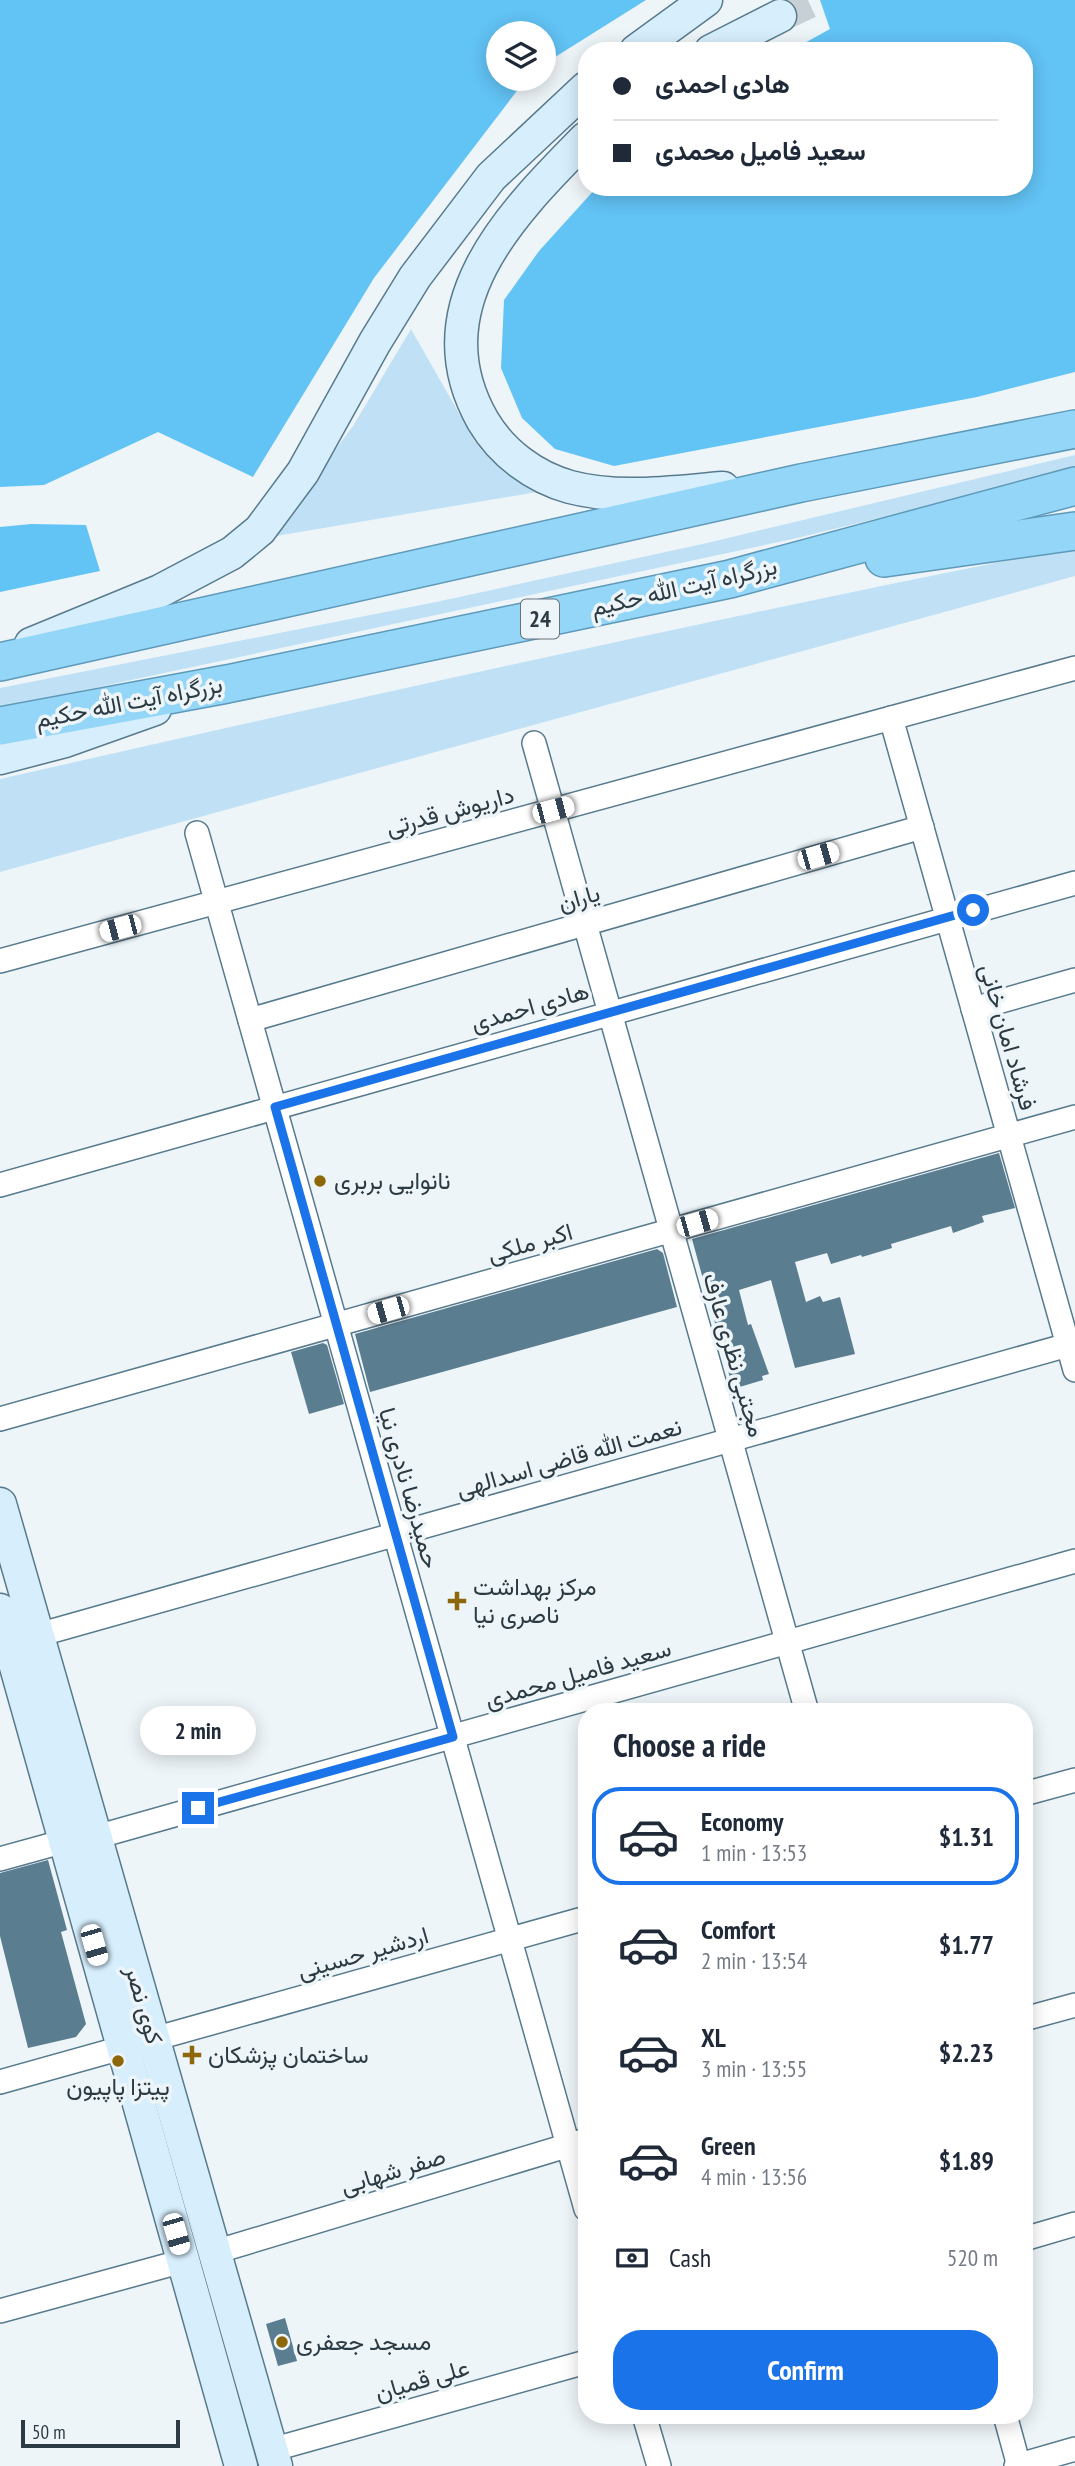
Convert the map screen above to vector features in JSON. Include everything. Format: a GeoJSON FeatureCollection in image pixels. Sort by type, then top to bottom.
{"type":"FeatureCollection","features":[{"type":"Feature","properties":{"kind":"highway"},"geometry":{"type":"LineString","coordinates":[[801,483],[1075,402]]}},
{"type":"Feature","properties":{"kind":"highway"},"geometry":{"type":"LineString","coordinates":[[0,660],[801,483],[1075,429]]}},
{"type":"Feature","properties":{"kind":"highway","name":"بزرگراه آیت الله حکیم"},"geometry":{"type":"LineString","coordinates":[[0,726],[227,684],[730,579],[1075,486]]}},
{"type":"Feature","properties":{"kind":"highway"},"geometry":{"type":"LineString","coordinates":[[730,579],[1075,531]]}},
{"type":"Feature","properties":{"kind":"main road"},"geometry":{"type":"LineString","coordinates":[[648,42],[702,2],[716,42]]}},
{"type":"Feature","properties":{"kind":"main road"},"geometry":{"type":"LineString","coordinates":[[728,42],[780,16]]}},
{"type":"Feature","properties":{"kind":"main road"},"geometry":{"type":"LineString","coordinates":[[0,660],[160,591],[232,553],[247,542],[279,506],[303,472],[374,342],[415,278],[491,177],[578,95]]}},
{"type":"Feature","properties":{"kind":"main road"},"geometry":{"type":"LineString","coordinates":[[578,146],[536,189],[493,244],[475,278],[464,309],[464,371],[477,410],[493,437],[517,461],[569,487],[629,495],[801,483]]}},
{"type":"Feature","properties":{"kind":"main road"},"geometry":{"type":"LineString","coordinates":[[0,758],[65,741],[227,684]]}},
{"type":"Feature","properties":{"kind":"main road","name":"کوی نصر"},"geometry":{"type":"LineString","coordinates":[[0,1504],[11,1630],[80,1839],[154,2040],[274,2458]]}},
{"type":"Feature","properties":{"kind":"main road","name":"کوی نصر"},"geometry":{"type":"LineString","coordinates":[[80,1839],[124,2048],[238,2465]]}},
{"type":"Feature","properties":{"kind":"street","name":"داریوش قدرتی"},"geometry":{"type":"LineString","coordinates":[[0,961],[1075,668]]}},
{"type":"Feature","properties":{"kind":"street","name":"فرشاد امان خانی"},"geometry":{"type":"LineString","coordinates":[[891,718],[1009,1136],[1071,1344],[1075,1370]]}},
{"type":"Feature","properties":{"kind":"street","name":"مجتبی نظری عارف"},"geometry":{"type":"LineString","coordinates":[[534,743],[804,1703]]}},
{"type":"Feature","properties":{"kind":"street","name":"یاران"},"geometry":{"type":"LineString","coordinates":[[250,1020],[922,827]]}},
{"type":"Feature","properties":{"kind":"street","name":"حمیدرضا نادری نیا"},"geometry":{"type":"LineString","coordinates":[[197,833],[510,1939],[577,2143]]}},
{"type":"Feature","properties":{"kind":"street","name":"هادی احمدی"},"geometry":{"type":"LineString","coordinates":[[0,1185],[1075,883]]}},
{"type":"Feature","properties":{"kind":"street"},"geometry":{"type":"LineString","coordinates":[[974,1009],[1075,980]]}},
{"type":"Feature","properties":{"kind":"street","name":"اکبر ملکی"},"geometry":{"type":"LineString","coordinates":[[0,1419],[1075,1117]]}},
{"type":"Feature","properties":{"kind":"street","name":"نعمت الله قاضی اسدالهی"},"geometry":{"type":"LineString","coordinates":[[11,1630],[395,1534],[1071,1344]]}},
{"type":"Feature","properties":{"kind":"street","name":"سعید فامیل محمدی"},"geometry":{"type":"LineString","coordinates":[[0,1859],[453,1737],[1075,1561]]}},
{"type":"Feature","properties":{"kind":"street"},"geometry":{"type":"LineString","coordinates":[[1033,1792],[1075,1780]]}},
{"type":"Feature","properties":{"kind":"street","name":"اردشیر حسینی"},"geometry":{"type":"LineString","coordinates":[[0,2082],[578,1919]]}},
{"type":"Feature","properties":{"kind":"street"},"geometry":{"type":"LineString","coordinates":[[1033,2017],[1075,2005]]}},
{"type":"Feature","properties":{"kind":"street","name":"صفر شهابی"},"geometry":{"type":"LineString","coordinates":[[215,2252],[577,2143]]}},
{"type":"Feature","properties":{"kind":"street"},"geometry":{"type":"LineString","coordinates":[[1033,2236],[1075,2224]]}},
{"type":"Feature","properties":{"kind":"street"},"geometry":{"type":"LineString","coordinates":[[0,2311],[183,2260]]}},
{"type":"Feature","properties":{"kind":"street","name":"علی قمیان"},"geometry":{"type":"LineString","coordinates":[[274,2458],[578,2364]]}},
{"type":"Feature","properties":{"kind":"street"},"geometry":{"type":"LineString","coordinates":[[647,2424],[659,2466]]}},
{"type":"Feature","properties":{"kind":"street"},"geometry":{"type":"LineString","coordinates":[[1007,2424],[1018,2466],[1075,2449]]}},
{"type":"Feature","properties":{"kind":"shaded area"},"geometry":{"type":"Polygon","coordinates":[[[0,0],[646,0],[556,56],[556,21],[486,21],[486,91],[517,91],[374,278],[253,477],[158,432],[44,485],[0,487],[0,0]]]}},
{"type":"Feature","properties":{"kind":"shaded area"},"geometry":{"type":"Polygon","coordinates":[[[820,0],[1075,0],[1075,372],[977,397],[614,466],[555,449],[522,418],[501,368],[504,300],[539,251],[589,196],[1033,196],[1033,42],[806,42],[830,29],[820,0]]]}},
{"type":"Feature","properties":{"kind":"shaded area"},"geometry":{"type":"Polygon","coordinates":[[[411,329],[476,443],[537,492],[270,537],[353,426],[411,329]]]}},
{"type":"Feature","properties":{"kind":"shaded area"},"geometry":{"type":"Polygon","coordinates":[[[1075,455],[1075,470],[793,539],[0,708],[0,688],[436,602],[707,543],[1075,455]]]}},
{"type":"Feature","properties":{"kind":"shaded area"},"geometry":{"type":"Polygon","coordinates":[[[31,524],[86,525],[100,571],[0,592],[0,527],[31,524]]]}},
{"type":"Feature","properties":{"kind":"shaded area"},"geometry":{"type":"Polygon","coordinates":[[[1075,547],[1075,576],[0,872],[0,779],[671,630],[1075,547]]]}},
{"type":"Feature","properties":{"kind":"building"},"geometry":{"type":"Polygon","coordinates":[[[999,1153],[1015,1208],[982,1216],[984,1222],[953,1233],[951,1226],[891,1244],[892,1248],[862,1257],[861,1255],[831,1264],[827,1253],[795,1262],[806,1302],[820,1296],[823,1302],[840,1297],[855,1354],[795,1368],[771,1280],[739,1290],[748,1325],[751,1324],[769,1374],[762,1376],[763,1380],[733,1389],[692,1239],[999,1153]]]}},
{"type":"Feature","properties":{"kind":"building"},"geometry":{"type":"Polygon","coordinates":[[[657,1249],[663,1253],[677,1307],[370,1392],[355,1334],[657,1249]]]}},
{"type":"Feature","properties":{"kind":"building"},"geometry":{"type":"Polygon","coordinates":[[[323,1343],[327,1345],[344,1404],[309,1414],[291,1352],[323,1343]]]}},
{"type":"Feature","properties":{"kind":"building"},"geometry":{"type":"Polygon","coordinates":[[[48,1860],[67,1930],[61,1932],[86,2024],[76,2037],[28,2048],[0,1936],[0,1873],[48,1860]]]}},
{"type":"Feature","properties":{"kind":"building","name":"مسجد جعفری"},"geometry":{"type":"Polygon","coordinates":[[[285,2318],[297,2361],[278,2366],[266,2324],[285,2318]]]}},
{"type":"Feature","properties":{"kind":"tunnel"},"geometry":{"type":"LineString","coordinates":[[780,16],[814,0]]}},
{"type":"Feature","properties":{"kind":"place","name":"نانوایی بربری"},"geometry":{"type":"Point","coordinates":[320,1181]}},
{"type":"Feature","properties":{"kind":"place","name":"مرکز بهداشت ناصری نیا"},"geometry":{"type":"Point","coordinates":[457,1601]}},
{"type":"Feature","properties":{"kind":"place","name":"ساختمان پزشکان"},"geometry":{"type":"Point","coordinates":[192,2055]}},
{"type":"Feature","properties":{"kind":"place","name":"پیتزا پاپیون"},"geometry":{"type":"Point","coordinates":[118,2061]}},
{"type":"Feature","properties":{"kind":"place","name":"مسجد جعفری"},"geometry":{"type":"Point","coordinates":[282,2342]}},
{"type":"Feature","properties":{"kind":"route"},"geometry":{"type":"LineString","coordinates":[[198,1808],[453,1737],[275,1107],[973,910]]}}]}
